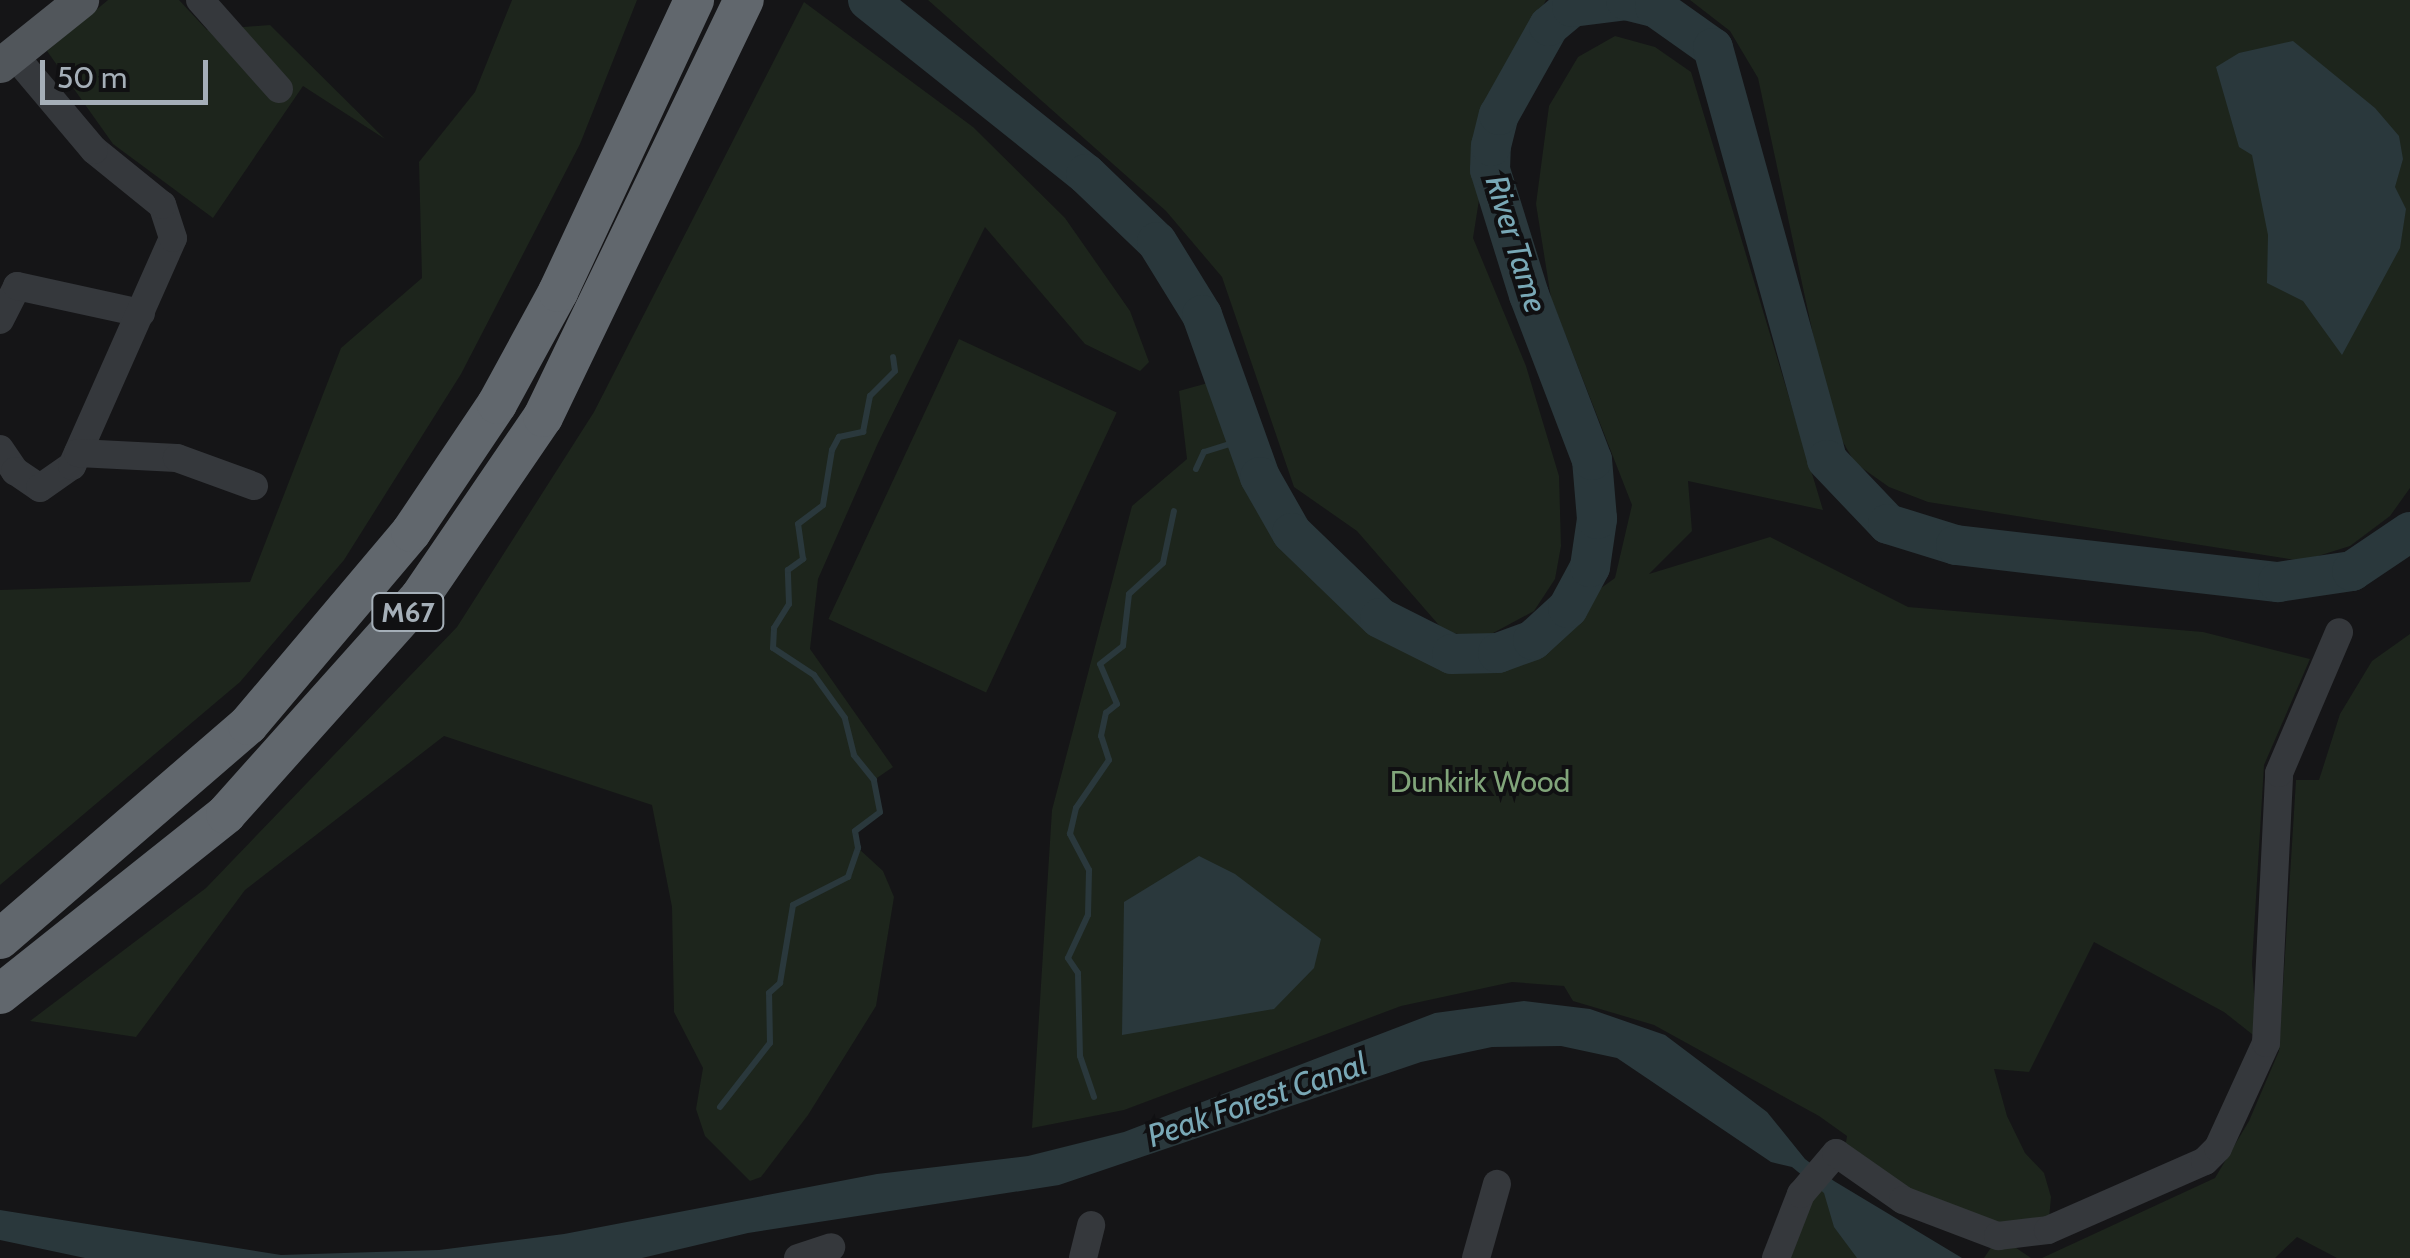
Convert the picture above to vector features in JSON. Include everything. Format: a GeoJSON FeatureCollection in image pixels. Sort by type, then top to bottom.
{"type":"FeatureCollection","features":[{"type":"Feature","properties":{"kind":"highway","name":"M67"},"geometry":{"type":"LineString","coordinates":[[0,939],[248,726],[411,532],[497,404],[637,123],[692,0]]}},
{"type":"Feature","properties":{"kind":"highway","name":"M67"},"geometry":{"type":"LineString","coordinates":[[0,994],[226,814],[420,597],[543,417],[747,0]]}},
{"type":"Feature","properties":{"kind":"main road"},"geometry":{"type":"LineString","coordinates":[[7,60],[81,0]]}},
{"type":"Feature","properties":{"kind":"street"},"geometry":{"type":"LineString","coordinates":[[200,0],[279,89]]}},
{"type":"Feature","properties":{"kind":"street"},"geometry":{"type":"LineString","coordinates":[[0,449],[14,471],[40,488],[72,466],[172,238],[162,205],[94,150],[7,60]]}},
{"type":"Feature","properties":{"kind":"street"},"geometry":{"type":"LineString","coordinates":[[0,320],[17,286],[142,313]]}},
{"type":"Feature","properties":{"kind":"street"},"geometry":{"type":"LineString","coordinates":[[78,453],[177,458],[254,486]]}},
{"type":"Feature","properties":{"kind":"street"},"geometry":{"type":"LineString","coordinates":[[1998,1236],[2048,1230],[2204,1161],[2218,1148],[2266,1043],[2279,772],[2339,632]]}},
{"type":"Feature","properties":{"kind":"street"},"geometry":{"type":"LineString","coordinates":[[1776,1258],[1801,1194],[1827,1160],[1844,1154],[1903,1200],[1998,1236],[2030,1258]]}},
{"type":"Feature","properties":{"kind":"street"},"geometry":{"type":"LineString","coordinates":[[1476,1258],[1497,1184]]}},
{"type":"Feature","properties":{"kind":"street"},"geometry":{"type":"LineString","coordinates":[[1083,1258],[1091,1225]]}},
{"type":"Feature","properties":{"kind":"street"},"geometry":{"type":"LineString","coordinates":[[798,1258],[831,1248]]}},
{"type":"Feature","properties":{"kind":"green space"},"geometry":{"type":"Polygon","coordinates":[[[108,0],[179,0],[207,30],[270,25],[385,139],[303,86],[213,218],[113,144],[47,51],[108,0]]]}},
{"type":"Feature","properties":{"kind":"green space"},"geometry":{"type":"Polygon","coordinates":[[[512,0],[637,0],[580,144],[461,374],[344,560],[240,682],[0,885],[0,590],[250,582],[341,348],[422,278],[419,162],[475,92],[512,0]]]}},
{"type":"Feature","properties":{"kind":"green space"},"geometry":{"type":"Polygon","coordinates":[[[928,0],[1546,0],[1495,98],[1473,238],[1526,366],[1559,476],[1561,546],[1555,579],[1534,611],[1482,639],[1444,631],[1357,531],[1294,487],[1222,277],[1166,211],[928,0]]]}},
{"type":"Feature","properties":{"kind":"green space"},"geometry":{"type":"Polygon","coordinates":[[[1690,0],[2410,0],[2410,488],[2390,516],[2350,546],[2302,561],[1928,502],[1889,487],[1855,463],[1832,423],[1758,78],[1730,31],[1690,0]]]}},
{"type":"Feature","properties":{"kind":"green space"},"geometry":{"type":"Polygon","coordinates":[[[804,2],[973,127],[1065,218],[1130,311],[1149,362],[1140,371],[1085,344],[985,227],[878,443],[818,579],[810,649],[893,767],[874,780],[880,812],[855,831],[858,848],[883,871],[894,897],[876,1006],[808,1115],[761,1177],[750,1181],[705,1136],[696,1109],[703,1068],[674,1012],[672,907],[652,805],[444,736],[245,890],[136,1037],[30,1021],[206,888],[457,627],[594,412],[804,2]]]}},
{"type":"Feature","properties":{"kind":"green space","name":"Dunkirk Wood"},"geometry":{"type":"Polygon","coordinates":[[[1615,36],[1655,47],[1691,72],[1823,510],[1688,481],[1692,531],[1649,574],[1770,537],[1908,607],[2203,632],[2310,659],[2264,765],[2252,964],[2257,1038],[2224,1012],[2094,942],[2029,1072],[1994,1069],[2007,1116],[2025,1153],[2044,1173],[2051,1197],[2048,1230],[2000,1237],[2031,1258],[1984,1258],[1998,1237],[1844,1155],[1847,1136],[1819,1116],[1654,1025],[1573,1001],[1564,986],[1512,982],[1401,1006],[1124,1110],[1032,1128],[1052,810],[1132,506],[1187,459],[1179,391],[1226,378],[1260,477],[1292,533],[1380,618],[1451,654],[1516,649],[1615,578],[1632,505],[1551,298],[1536,204],[1549,106],[1578,57],[1615,36]]]}},
{"type":"Feature","properties":{"kind":"green space"},"geometry":{"type":"Polygon","coordinates":[[[959,339],[1117,413],[986,693],[828,619],[959,339]]]}},
{"type":"Feature","properties":{"kind":"green space"},"geometry":{"type":"Polygon","coordinates":[[[2410,634],[2410,1258],[2337,1258],[2297,1237],[2275,1258],[2042,1258],[2215,1178],[2249,1121],[2279,1051],[2296,780],[2319,780],[2340,714],[2372,661],[2410,634]]]}},
{"type":"Feature","properties":{"kind":"green space"},"geometry":{"type":"Polygon","coordinates":[[[1816,1175],[1916,1258],[1776,1258],[1816,1175]]]}},
{"type":"Feature","properties":{"kind":"water"},"geometry":{"type":"Polygon","coordinates":[[[2293,41],[2375,108],[2399,136],[2403,159],[2395,187],[2406,209],[2400,248],[2342,355],[2303,301],[2267,283],[2268,235],[2252,155],[2239,147],[2216,67],[2239,53],[2293,41]]]}},
{"type":"Feature","properties":{"kind":"water"},"geometry":{"type":"Polygon","coordinates":[[[1199,856],[1235,874],[1321,939],[1314,968],[1274,1009],[1122,1035],[1124,902],[1199,856]]]}},
{"type":"Feature","properties":{"kind":"water","name":"Peak Forest Canal"},"geometry":{"type":"Polygon","coordinates":[[[1524,1001],[1590,1009],[1665,1035],[1767,1112],[1805,1159],[1834,1181],[1962,1258],[1857,1258],[1834,1227],[1824,1193],[1792,1167],[1771,1162],[1617,1058],[1561,1046],[1492,1047],[1421,1062],[1059,1185],[748,1233],[642,1258],[85,1258],[0,1240],[0,1210],[281,1255],[439,1250],[564,1234],[877,1174],[1028,1156],[1124,1132],[1435,1013],[1524,1001]]]}},
{"type":"Feature","properties":{"kind":"waterway","name":"River Tame"},"geometry":{"type":"LineString","coordinates":[[868,0],[1086,174],[1157,242],[1202,315],[1260,477],[1292,533],[1380,618],[1452,654],[1498,653],[1533,640],[1568,608],[1590,567],[1597,519],[1592,460],[1529,295],[1490,170],[1491,146],[1499,115],[1549,26],[1572,7],[1626,0],[1655,7],[1713,48],[1827,460],[1888,524],[1956,545],[2278,582],[2352,571],[2410,532]]}},
{"type":"Feature","properties":{"kind":"waterway"},"geometry":{"type":"LineString","coordinates":[[720,1107],[770,1043],[769,993],[780,983],[793,905],[848,877],[858,848],[855,831],[880,812],[874,780],[854,755],[845,718],[814,675],[773,648],[774,628],[789,604],[788,570],[803,559],[798,524],[823,505],[832,450],[839,437],[863,432],[870,396],[895,371],[893,357]]}},
{"type":"Feature","properties":{"kind":"waterway"},"geometry":{"type":"LineString","coordinates":[[1196,469],[1204,452],[1246,439]]}},
{"type":"Feature","properties":{"kind":"waterway"},"geometry":{"type":"LineString","coordinates":[[1094,1097],[1080,1056],[1078,973],[1068,958],[1088,915],[1089,870],[1070,834],[1076,808],[1109,760],[1101,736],[1106,713],[1117,704],[1100,664],[1123,646],[1129,594],[1163,563],[1174,511]]}}]}
